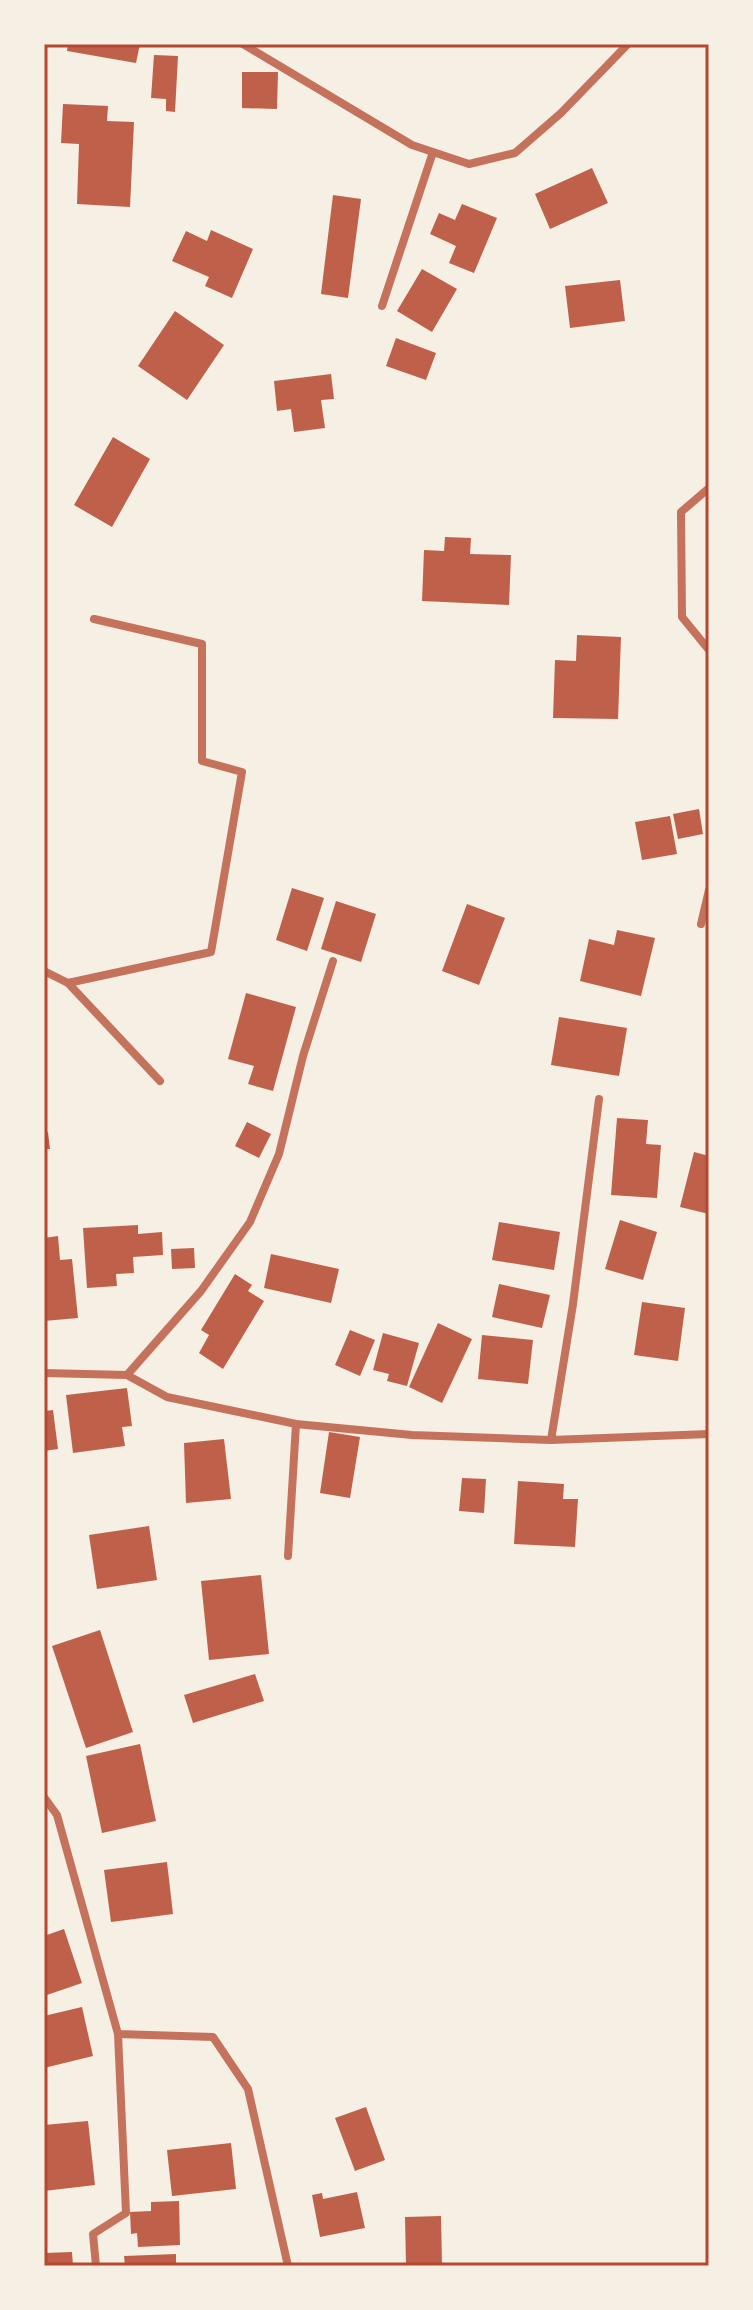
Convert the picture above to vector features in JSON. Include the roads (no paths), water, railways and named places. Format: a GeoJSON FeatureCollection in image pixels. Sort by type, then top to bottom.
{"type":"FeatureCollection","features":[{"type":"Feature","properties":{"kind":"street"},"geometry":{"type":"LineString","coordinates":[[243,44],[412,145],[469,164],[515,153],[561,113],[628,44]]}},
{"type":"Feature","properties":{"kind":"street"},"geometry":{"type":"LineString","coordinates":[[382,306],[433,152]]}},
{"type":"Feature","properties":{"kind":"street"},"geometry":{"type":"LineString","coordinates":[[709,488],[681,512],[682,617],[709,650]]}},
{"type":"Feature","properties":{"kind":"street"},"geometry":{"type":"LineString","coordinates":[[68,983],[211,952],[242,772],[202,761],[202,644],[94,619]]}},
{"type":"Feature","properties":{"kind":"street"},"geometry":{"type":"LineString","coordinates":[[701,924],[709,890]]}},
{"type":"Feature","properties":{"kind":"street"},"geometry":{"type":"LineString","coordinates":[[127,1375],[201,1291],[250,1222],[279,1154],[303,1056],[333,961]]}},
{"type":"Feature","properties":{"kind":"street"},"geometry":{"type":"LineString","coordinates":[[44,971],[68,983],[160,1081]]}},
{"type":"Feature","properties":{"kind":"street"},"geometry":{"type":"LineString","coordinates":[[551,1440],[573,1304],[599,1099]]}},
{"type":"Feature","properties":{"kind":"street"},"geometry":{"type":"LineString","coordinates":[[44,1373],[127,1375],[167,1397],[296,1424],[412,1435],[551,1440],[709,1434]]}},
{"type":"Feature","properties":{"kind":"street"},"geometry":{"type":"LineString","coordinates":[[288,1556],[296,1424]]}},
{"type":"Feature","properties":{"kind":"street"},"geometry":{"type":"LineString","coordinates":[[44,1797],[57,1815],[118,2034],[126,2213],[93,2234],[96,2266]]}},
{"type":"Feature","properties":{"kind":"street"},"geometry":{"type":"LineString","coordinates":[[118,2034],[213,2037],[248,2089],[288,2266]]}}]}
